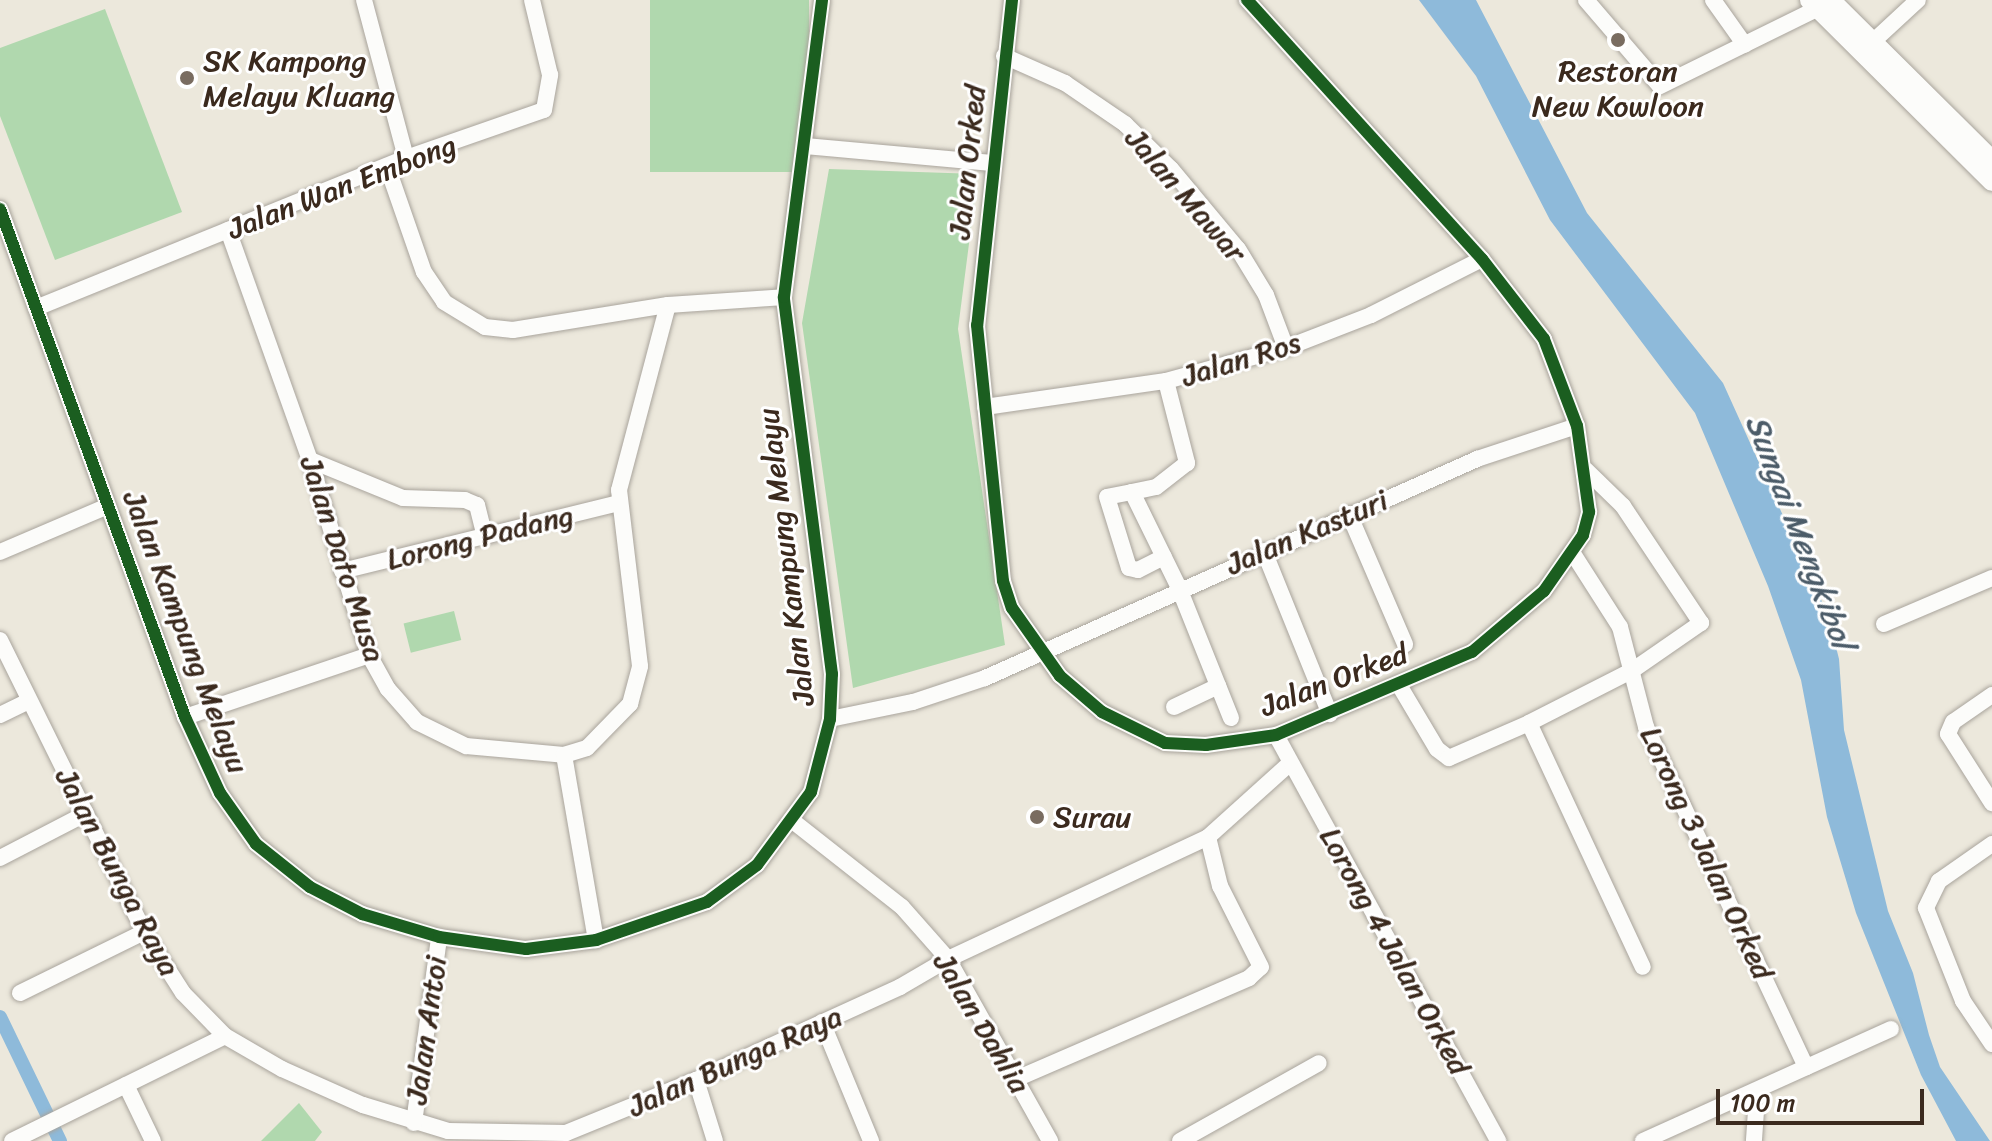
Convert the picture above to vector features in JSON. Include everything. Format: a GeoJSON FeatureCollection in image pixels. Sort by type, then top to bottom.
{"type":"FeatureCollection","features":[{"type":"Feature","properties":{"kind":"street"},"geometry":{"type":"LineString","coordinates":[[364,0],[406,158]]}},
{"type":"Feature","properties":{"kind":"street","name":"Jalan Wan Embong"},"geometry":{"type":"LineString","coordinates":[[36,308],[406,158],[544,110],[550,75],[532,0]]}},
{"type":"Feature","properties":{"kind":"street","name":"Jalan Kampung Melayu"},"geometry":{"type":"LineString","coordinates":[[0,209],[185,717],[220,793],[256,844],[310,887],[362,914],[439,937],[526,949],[596,940],[707,902],[757,865],[794,822],[811,792],[830,719],[832,674],[784,297],[822,0]]}},
{"type":"Feature","properties":{"kind":"street","name":"Jalan Orked"},"geometry":{"type":"LineString","coordinates":[[1012,0],[992,163],[977,325],[1003,581],[1012,608],[1060,676],[1102,712],[1165,743],[1206,745],[1276,735],[1472,652],[1513,622],[1544,591],[1572,552],[1589,512],[1586,470],[1577,426],[1544,339],[1482,259],[1247,0]]}},
{"type":"Feature","properties":{"kind":"street"},"geometry":{"type":"LineString","coordinates":[[1586,0],[1660,86],[1823,3],[1992,181]]}},
{"type":"Feature","properties":{"kind":"street"},"geometry":{"type":"LineString","coordinates":[[1713,0],[1745,45]]}},
{"type":"Feature","properties":{"kind":"street"},"geometry":{"type":"LineString","coordinates":[[1867,48],[1918,0]]}},
{"type":"Feature","properties":{"kind":"street"},"geometry":{"type":"LineString","coordinates":[[1867,48],[1992,161]]}},
{"type":"Feature","properties":{"kind":"street","name":"Jalan Mawar"},"geometry":{"type":"LineString","coordinates":[[1004,56],[1065,83],[1101,107],[1171,169],[1238,249],[1266,295],[1286,348]]}},
{"type":"Feature","properties":{"kind":"street"},"geometry":{"type":"LineString","coordinates":[[805,146],[992,163]]}},
{"type":"Feature","properties":{"kind":"street"},"geometry":{"type":"LineString","coordinates":[[387,166],[424,272],[444,302],[485,327],[513,330],[668,305],[784,297]]}},
{"type":"Feature","properties":{"kind":"street","name":"Jalan Dato Musa"},"geometry":{"type":"LineString","coordinates":[[228,230],[310,460],[369,655],[388,689],[417,722],[466,746],[564,755]]}},
{"type":"Feature","properties":{"kind":"street","name":"Jalan Ros"},"geometry":{"type":"LineString","coordinates":[[985,407],[1166,381],[1286,348],[1371,315],[1482,259]]}},
{"type":"Feature","properties":{"kind":"street"},"geometry":{"type":"LineString","coordinates":[[596,940],[564,755],[587,748],[605,733],[630,704],[637,685],[636,617],[618,503],[668,305]]}},
{"type":"Feature","properties":{"kind":"street"},"geometry":{"type":"LineString","coordinates":[[1164,557],[1138,570],[1129,568],[1107,500],[1109,494],[1156,487],[1187,463],[1166,381]]}},
{"type":"Feature","properties":{"kind":"street","name":"Jalan Kasturi"},"geometry":{"type":"LineString","coordinates":[[830,719],[926,698],[1044,653],[1179,588],[1477,459],[1577,426]]}},
{"type":"Feature","properties":{"kind":"street"},"geometry":{"type":"LineString","coordinates":[[310,460],[403,498],[465,500],[477,505],[485,536]]}},
{"type":"Feature","properties":{"kind":"street"},"geometry":{"type":"LineString","coordinates":[[1399,685],[1437,749],[1449,758],[1529,723],[1633,670],[1699,628],[1699,613],[1623,506],[1586,470]]}},
{"type":"Feature","properties":{"kind":"street"},"geometry":{"type":"LineString","coordinates":[[1132,492],[1179,588],[1231,718]]}},
{"type":"Feature","properties":{"kind":"street","name":"Lorong Padang"},"geometry":{"type":"LineString","coordinates":[[342,571],[618,503]]}},
{"type":"Feature","properties":{"kind":"street"},"geometry":{"type":"LineString","coordinates":[[0,552],[108,506]]}},
{"type":"Feature","properties":{"kind":"street"},"geometry":{"type":"LineString","coordinates":[[1349,514],[1405,644]]}},
{"type":"Feature","properties":{"kind":"street"},"geometry":{"type":"LineString","coordinates":[[1264,551],[1330,714]]}},
{"type":"Feature","properties":{"kind":"street","name":"Lorong 3 Jalan Orked"},"geometry":{"type":"LineString","coordinates":[[1572,552],[1620,627],[1646,727],[1806,1067]]}},
{"type":"Feature","properties":{"kind":"street"},"geometry":{"type":"LineString","coordinates":[[1884,624],[1992,578]]}},
{"type":"Feature","properties":{"kind":"street","name":"Jalan Bunga Raya"},"geometry":{"type":"LineString","coordinates":[[0,640],[144,932],[183,993],[225,1036],[282,1069],[447,1136],[568,1137],[900,987],[948,959],[1208,837],[1289,764]]}},
{"type":"Feature","properties":{"kind":"street"},"geometry":{"type":"LineString","coordinates":[[185,717],[369,655]]}},
{"type":"Feature","properties":{"kind":"street"},"geometry":{"type":"LineString","coordinates":[[1174,707],[1218,686]]}},
{"type":"Feature","properties":{"kind":"street"},"geometry":{"type":"LineString","coordinates":[[1992,695],[1953,722],[1948,734],[1992,803]]}},
{"type":"Feature","properties":{"kind":"street"},"geometry":{"type":"LineString","coordinates":[[0,715],[29,701]]}},
{"type":"Feature","properties":{"kind":"street"},"geometry":{"type":"LineString","coordinates":[[1529,723],[1643,967]]}},
{"type":"Feature","properties":{"kind":"street","name":"Lorong 4 Jalan Orked"},"geometry":{"type":"LineString","coordinates":[[1276,735],[1289,764],[1498,1141]]}},
{"type":"Feature","properties":{"kind":"street"},"geometry":{"type":"LineString","coordinates":[[0,858],[85,814]]}},
{"type":"Feature","properties":{"kind":"street","name":"Jalan Dahlia"},"geometry":{"type":"LineString","coordinates":[[794,822],[902,907],[948,959],[1050,1141]]}},
{"type":"Feature","properties":{"kind":"street"},"geometry":{"type":"LineString","coordinates":[[1016,1079],[1249,978],[1261,967],[1220,886],[1208,837]]}},
{"type":"Feature","properties":{"kind":"street"},"geometry":{"type":"LineString","coordinates":[[1992,844],[1929,894],[1927,920],[1963,1001],[1992,1044]]}},
{"type":"Feature","properties":{"kind":"street"},"geometry":{"type":"LineString","coordinates":[[20,993],[144,932]]}},
{"type":"Feature","properties":{"kind":"street","name":"Jalan Antoi"},"geometry":{"type":"LineString","coordinates":[[414,1123],[439,937]]}},
{"type":"Feature","properties":{"kind":"street"},"geometry":{"type":"LineString","coordinates":[[1947,1008],[1963,1001]]}},
{"type":"Feature","properties":{"kind":"street"},"geometry":{"type":"LineString","coordinates":[[822,1022],[871,1141]]}},
{"type":"Feature","properties":{"kind":"street"},"geometry":{"type":"LineString","coordinates":[[1643,1141],[1891,1029]]}},
{"type":"Feature","properties":{"kind":"street"},"geometry":{"type":"LineString","coordinates":[[12,1141],[225,1036]]}},
{"type":"Feature","properties":{"kind":"street"},"geometry":{"type":"LineString","coordinates":[[1180,1141],[1319,1063]]}},
{"type":"Feature","properties":{"kind":"street"},"geometry":{"type":"LineString","coordinates":[[696,1080],[715,1141]]}},
{"type":"Feature","properties":{"kind":"street"},"geometry":{"type":"LineString","coordinates":[[126,1085],[153,1141]]}},
{"type":"Feature","properties":{"kind":"street"},"geometry":{"type":"LineString","coordinates":[[1750,1094],[1756,1111],[1754,1141]]}},
{"type":"Feature","properties":{"kind":"green space"},"geometry":{"type":"Polygon","coordinates":[[[650,0],[809,0],[809,172],[650,172],[650,0]]]}},
{"type":"Feature","properties":{"kind":"green space"},"geometry":{"type":"Polygon","coordinates":[[[105,9],[182,212],[55,260],[0,116],[0,48],[105,9]]]}},
{"type":"Feature","properties":{"kind":"green space"},"geometry":{"type":"Polygon","coordinates":[[[829,169],[978,174],[958,329],[1005,645],[853,688],[802,323],[829,169]]]}},
{"type":"Feature","properties":{"kind":"green space"},"geometry":{"type":"Polygon","coordinates":[[[454,611],[461,640],[411,653],[404,624],[454,611]]]}},
{"type":"Feature","properties":{"kind":"green space"},"geometry":{"type":"Polygon","coordinates":[[[299,1103],[322,1132],[315,1141],[261,1141],[299,1103]]]}},
{"type":"Feature","properties":{"kind":"water","name":"Sungai Mengkibol"},"geometry":{"type":"Polygon","coordinates":[[[1419,0],[1476,0],[1587,213],[1723,383],[1828,615],[1839,659],[1844,730],[1888,911],[1913,973],[1940,1067],[1990,1141],[1956,1141],[1921,1075],[1856,913],[1827,817],[1801,680],[1768,586],[1695,413],[1550,220],[1476,76],[1419,0]]]}},
{"type":"Feature","properties":{"kind":"waterway"},"geometry":{"type":"LineString","coordinates":[[0,1017],[60,1141]]}},
{"type":"Feature","properties":{"kind":"cycle path"},"geometry":{"type":"LineString","coordinates":[[0,209],[185,717],[220,793],[256,844],[310,887],[362,914],[439,937],[526,949],[596,940],[707,902],[757,865],[811,792],[830,719],[832,674],[784,297],[822,0]]}},
{"type":"Feature","properties":{"kind":"cycle path"},"geometry":{"type":"LineString","coordinates":[[1012,0],[977,325],[1003,581],[1012,608],[1060,676],[1102,712],[1165,743],[1206,745],[1276,735],[1472,652],[1544,591],[1583,535],[1589,512],[1577,426],[1544,339],[1482,259],[1247,0]]}},
{"type":"Feature","properties":{"kind":"place","name":"Restoran New Kowloon"},"geometry":{"type":"Point","coordinates":[1618,40]}},
{"type":"Feature","properties":{"kind":"place","name":"SK Kampong Melayu Kluang"},"geometry":{"type":"Point","coordinates":[187,78]}},
{"type":"Feature","properties":{"kind":"place","name":"Surau"},"geometry":{"type":"Point","coordinates":[1037,817]}}]}
